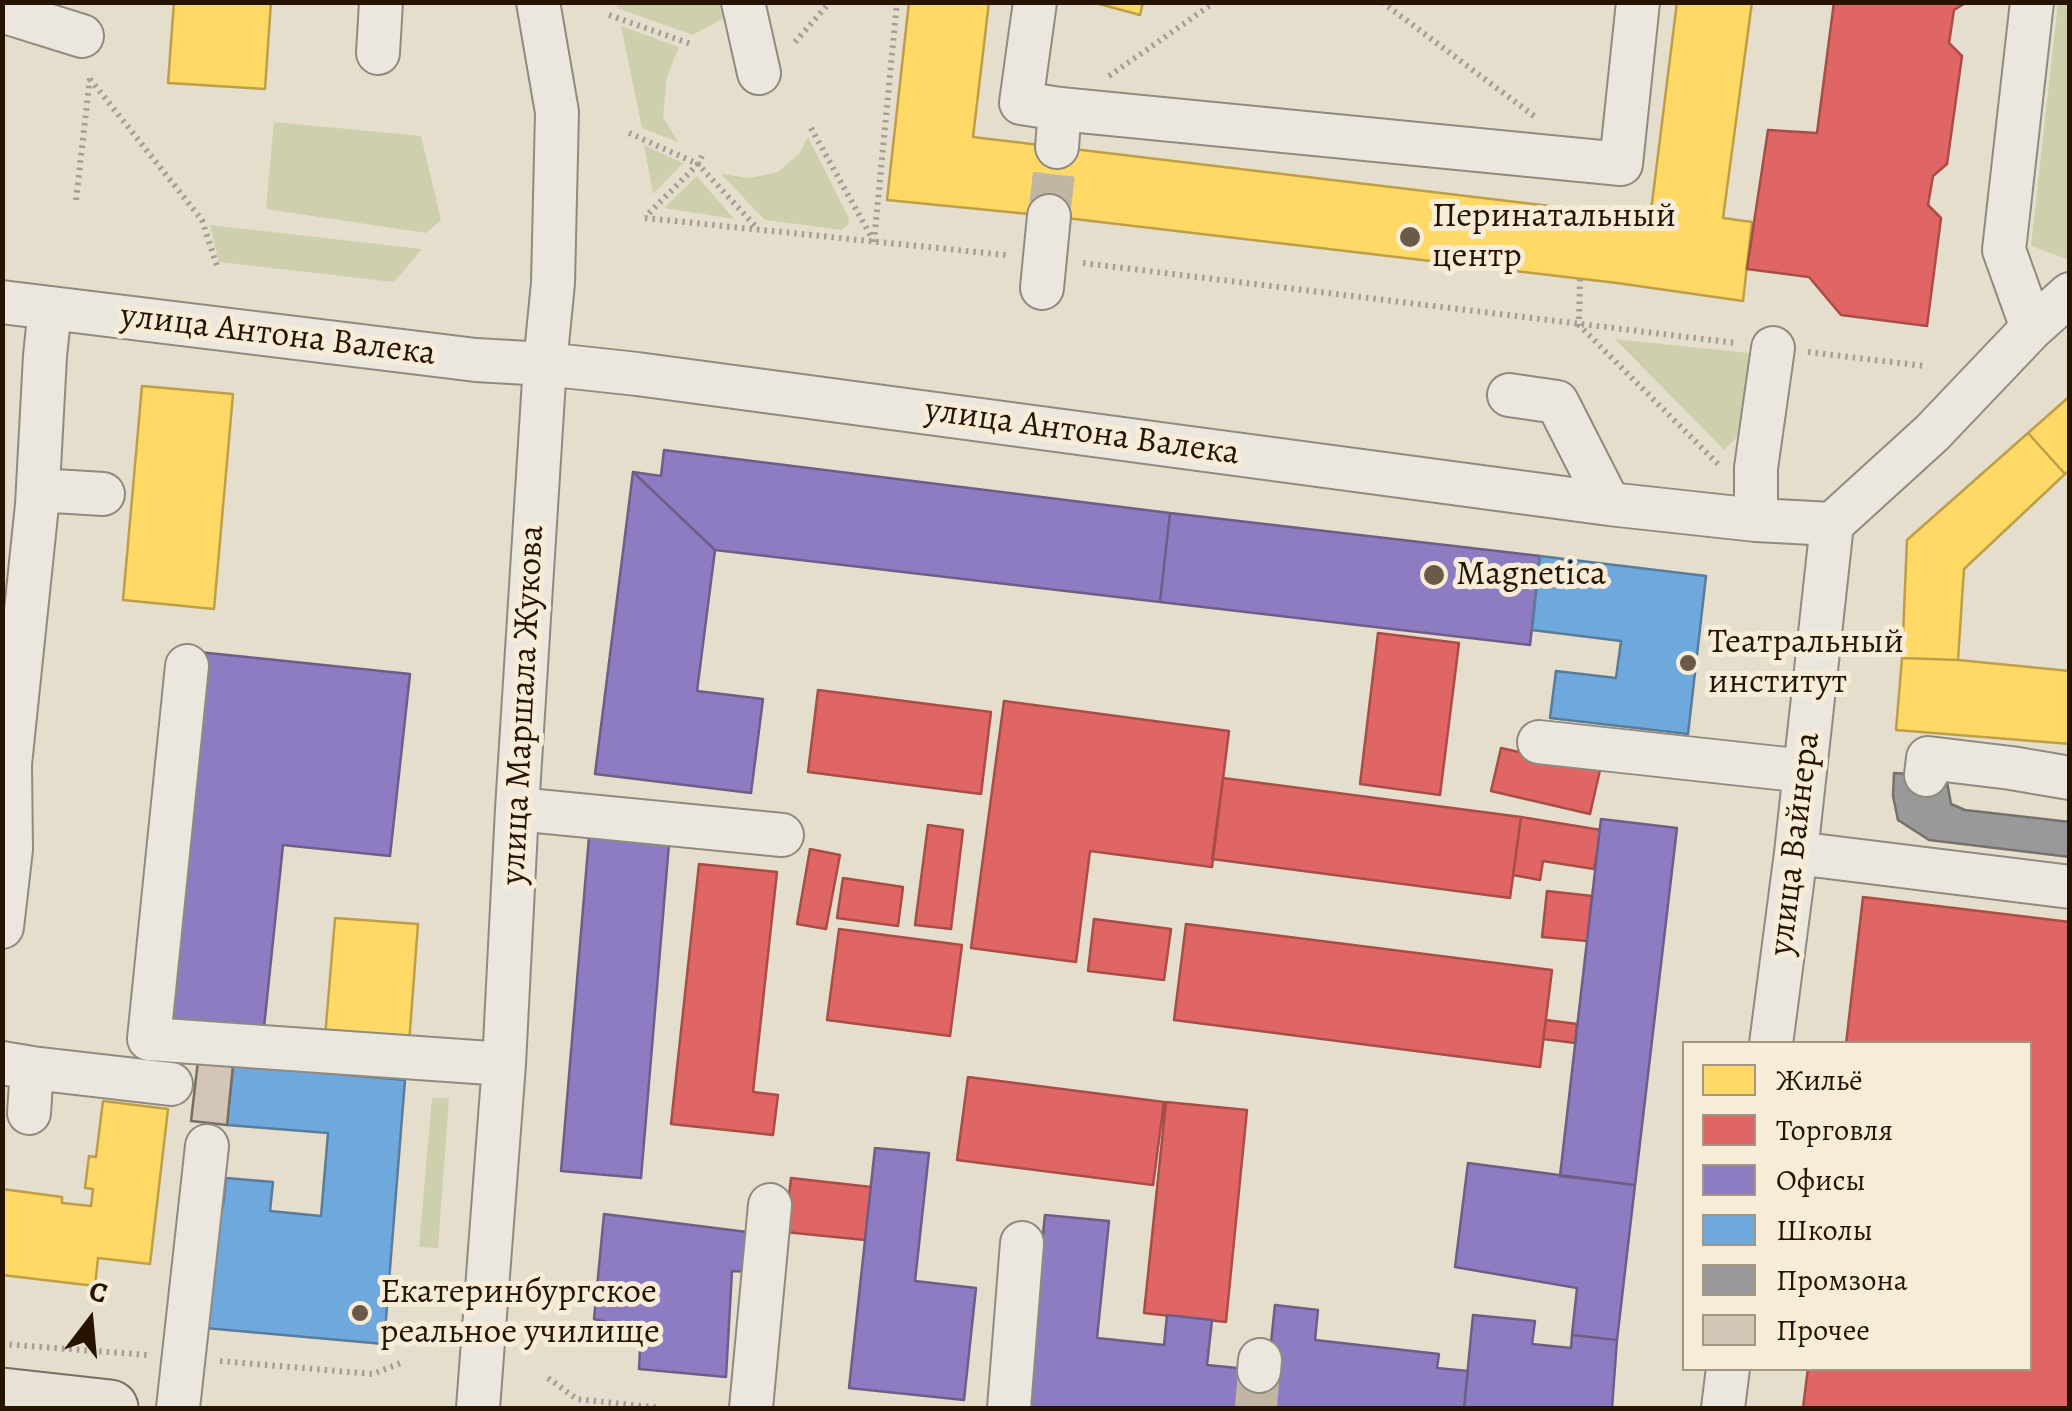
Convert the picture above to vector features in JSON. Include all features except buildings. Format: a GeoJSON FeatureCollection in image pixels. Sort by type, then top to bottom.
{"type":"FeatureCollection","features":[{"type":"Feature","properties":{"kind":"main road"},"geometry":{"type":"LineString","coordinates":[[2,1396],[110,1408]]}},
{"type":"Feature","properties":{"kind":"street"},"geometry":{"type":"LineString","coordinates":[[378,52],[381,2]]}},
{"type":"Feature","properties":{"kind":"street","name":"улица Маршала Жукова"},"geometry":{"type":"LineString","coordinates":[[478,1408],[504,1064],[553,283],[557,112],[538,2]]}},
{"type":"Feature","properties":{"kind":"street"},"geometry":{"type":"LineString","coordinates":[[743,2],[759,73]]}},
{"type":"Feature","properties":{"kind":"street"},"geometry":{"type":"LineString","coordinates":[[1035,2],[1021,103],[1059,128],[1620,164],[1638,2]]}},
{"type":"Feature","properties":{"kind":"street"},"geometry":{"type":"LineString","coordinates":[[2032,2],[2004,250],[2032,328]]}},
{"type":"Feature","properties":{"kind":"street"},"geometry":{"type":"LineString","coordinates":[[2,11],[82,36]]}},
{"type":"Feature","properties":{"kind":"street"},"geometry":{"type":"LineString","coordinates":[[1043,274],[1049,216]]}},
{"type":"Feature","properties":{"kind":"street"},"geometry":{"type":"LineString","coordinates":[[1832,524],[1932,433],[2032,328],[2070,294]]}},
{"type":"Feature","properties":{"kind":"street","name":"улица Антона Валека"},"geometry":{"type":"LineString","coordinates":[[2,302],[476,360],[1031,410],[1609,504],[1832,524]]}},
{"type":"Feature","properties":{"kind":"street"},"geometry":{"type":"LineString","coordinates":[[2,927],[11,849],[10,764],[26,498],[50,308]]}},
{"type":"Feature","properties":{"kind":"street"},"geometry":{"type":"LineString","coordinates":[[1756,520],[1756,468],[1773,348]]}},
{"type":"Feature","properties":{"kind":"street"},"geometry":{"type":"LineString","coordinates":[[1509,394],[1556,402],[1609,504]]}},
{"type":"Feature","properties":{"kind":"street"},"geometry":{"type":"LineString","coordinates":[[26,498],[104,494]]}},
{"type":"Feature","properties":{"kind":"street","name":"улица Вайнера"},"geometry":{"type":"LineString","coordinates":[[1771,1041],[1832,524]]}},
{"type":"Feature","properties":{"kind":"street"},"geometry":{"type":"LineString","coordinates":[[188,666],[149,1039],[504,1064]]}},
{"type":"Feature","properties":{"kind":"street"},"geometry":{"type":"LineString","coordinates":[[1539,742],[1804,770]]}},
{"type":"Feature","properties":{"kind":"street"},"geometry":{"type":"LineString","coordinates":[[1926,775],[1928,758],[2070,778]]}},
{"type":"Feature","properties":{"kind":"street"},"geometry":{"type":"LineString","coordinates":[[517,809],[782,836]]}},
{"type":"Feature","properties":{"kind":"street"},"geometry":{"type":"LineString","coordinates":[[1796,853],[2070,886]]}},
{"type":"Feature","properties":{"kind":"street"},"geometry":{"type":"LineString","coordinates":[[28,1113],[17,1065],[171,1084]]}},
{"type":"Feature","properties":{"kind":"street"},"geometry":{"type":"LineString","coordinates":[[178,1408],[207,1146]]}},
{"type":"Feature","properties":{"kind":"street"},"geometry":{"type":"LineString","coordinates":[[751,1408],[770,1205]]}},
{"type":"Feature","properties":{"kind":"street"},"geometry":{"type":"LineString","coordinates":[[1009,1408],[1022,1244]]}},
{"type":"Feature","properties":{"kind":"street"},"geometry":{"type":"LineString","coordinates":[[1723,1408],[1728,1371]]}},
{"type":"Feature","properties":{"kind":"path"},"geometry":{"type":"LineString","coordinates":[[794,42],[830,2]]}},
{"type":"Feature","properties":{"kind":"path"},"geometry":{"type":"LineString","coordinates":[[874,242],[896,2]]}},
{"type":"Feature","properties":{"kind":"path"},"geometry":{"type":"LineString","coordinates":[[1059,128],[1215,2]]}},
{"type":"Feature","properties":{"kind":"path"},"geometry":{"type":"LineString","coordinates":[[1382,2],[1534,116]]}},
{"type":"Feature","properties":{"kind":"path"},"geometry":{"type":"LineString","coordinates":[[609,15],[691,44]]}},
{"type":"Feature","properties":{"kind":"path"},"geometry":{"type":"LineString","coordinates":[[76,200],[90,79],[202,220],[218,269]]}},
{"type":"Feature","properties":{"kind":"path"},"geometry":{"type":"LineString","coordinates":[[810,128],[874,242]]}},
{"type":"Feature","properties":{"kind":"path"},"geometry":{"type":"LineString","coordinates":[[629,133],[700,160],[758,229]]}},
{"type":"Feature","properties":{"kind":"path"},"geometry":{"type":"LineString","coordinates":[[700,160],[644,218],[874,242],[1043,274],[1579,325],[1926,366]]}},
{"type":"Feature","properties":{"kind":"path"},"geometry":{"type":"LineString","coordinates":[[1580,279],[1579,325],[1724,470]]}},
{"type":"Feature","properties":{"kind":"path"},"geometry":{"type":"LineString","coordinates":[[548,1378],[577,1400],[660,1408]]}},
{"type":"Feature","properties":{"kind":"green space"},"geometry":{"type":"Polygon","coordinates":[[[616,3],[727,3],[729,15],[693,35],[617,8],[616,3]]]}},
{"type":"Feature","properties":{"kind":"green space"},"geometry":{"type":"Polygon","coordinates":[[[2058,3],[2070,3],[2069,260],[2031,246],[2058,3]]]}},
{"type":"Feature","properties":{"kind":"green space"},"geometry":{"type":"Polygon","coordinates":[[[621,26],[679,47],[667,76],[663,117],[678,142],[642,128],[621,26]]]}},
{"type":"Feature","properties":{"kind":"green space"},"geometry":{"type":"Polygon","coordinates":[[[274,122],[421,136],[441,220],[426,233],[266,209],[274,122]]]}},
{"type":"Feature","properties":{"kind":"green space"},"geometry":{"type":"Polygon","coordinates":[[[808,137],[849,218],[842,230],[765,220],[721,174],[750,178],[778,172],[799,154],[808,137]]]}},
{"type":"Feature","properties":{"kind":"green space"},"geometry":{"type":"Polygon","coordinates":[[[644,145],[683,163],[653,194],[644,145]]]}},
{"type":"Feature","properties":{"kind":"green space"},"geometry":{"type":"Polygon","coordinates":[[[697,176],[734,219],[664,208],[697,176]]]}},
{"type":"Feature","properties":{"kind":"green space"},"geometry":{"type":"Polygon","coordinates":[[[210,225],[422,249],[394,282],[219,262],[210,225]]]}},
{"type":"Feature","properties":{"kind":"green space"},"geometry":{"type":"Polygon","coordinates":[[[1615,339],[1749,353],[1739,435],[1724,450],[1615,339]]]}},
{"type":"Feature","properties":{"kind":"green space"},"geometry":{"type":"Polygon","coordinates":[[[432,1098],[449,1098],[438,1248],[419,1247],[432,1098]]]}},
{"type":"Feature","properties":{"kind":"tunnel"},"geometry":{"type":"LineString","coordinates":[[1049,216],[1057,147]]}},
{"type":"Feature","properties":{"kind":"tunnel"},"geometry":{"type":"LineString","coordinates":[[1256,1408],[1259,1371]]}},
{"type":"Feature","properties":{"kind":"place","name":"Перинатальный центр"},"geometry":{"type":"Point","coordinates":[1410,237]}},
{"type":"Feature","properties":{"kind":"place","name":"Magnetica"},"geometry":{"type":"Point","coordinates":[1434,575]}},
{"type":"Feature","properties":{"kind":"place","name":"Театральный институт"},"geometry":{"type":"Point","coordinates":[1688,663]}},
{"type":"Feature","properties":{"kind":"place","name":"Екатеринбургское реальное училище"},"geometry":{"type":"Point","coordinates":[360,1313]}}]}
